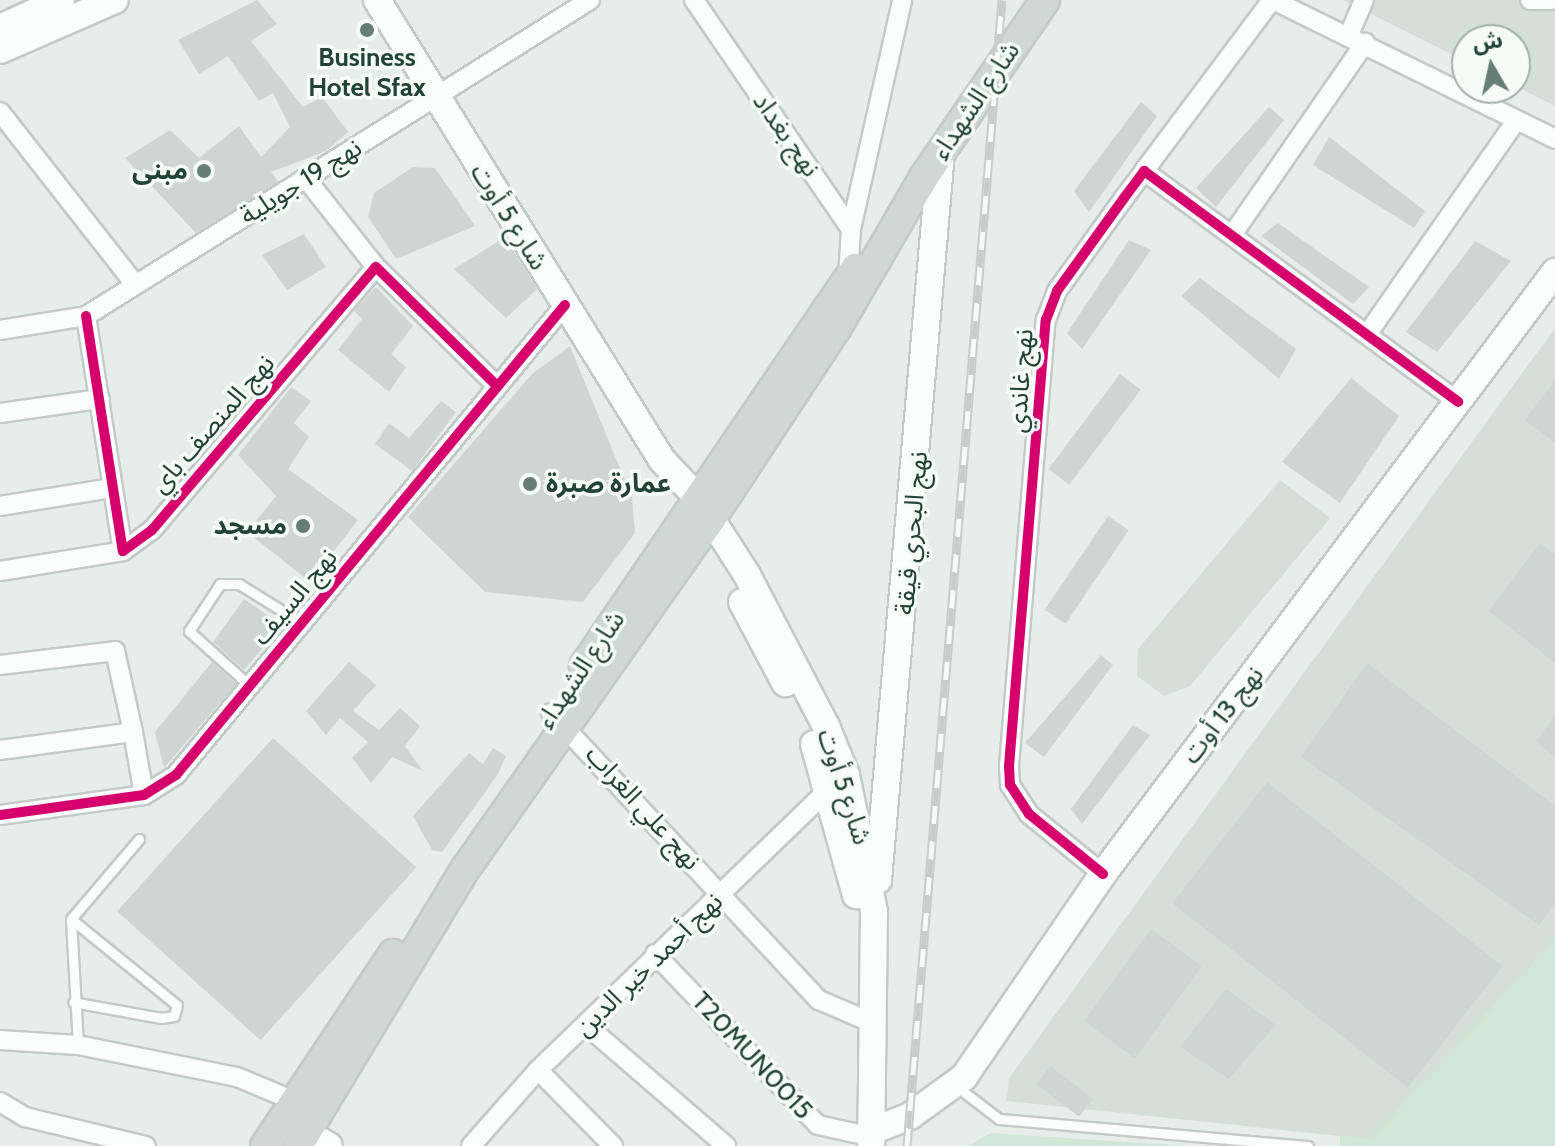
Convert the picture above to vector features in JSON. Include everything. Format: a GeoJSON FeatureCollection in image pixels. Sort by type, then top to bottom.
{"type":"FeatureCollection","features":[{"type":"Feature","properties":{"kind":"main road"},"geometry":{"type":"LineString","coordinates":[[0,28],[61,0]]}},
{"type":"Feature","properties":{"kind":"main road"},"geometry":{"type":"LineString","coordinates":[[0,50],[115,0]]}},
{"type":"Feature","properties":{"kind":"main road","name":"شارع 5 أوت"},"geometry":{"type":"LineString","coordinates":[[377,0],[434,98],[700,514],[826,726],[846,775],[874,912],[865,1139]]}},
{"type":"Feature","properties":{"kind":"main road","name":"شارع الشهداء"},"geometry":{"type":"LineString","coordinates":[[700,514],[848,278],[908,202],[1045,0]]}},
{"type":"Feature","properties":{"kind":"main road","name":"نهج البحري قيقة"},"geometry":{"type":"LineString","coordinates":[[874,912],[896,721],[941,153]]}},
{"type":"Feature","properties":{"kind":"main road","name":"شارع الشهداء"},"geometry":{"type":"LineString","coordinates":[[265,1146],[305,1126],[558,718],[700,514],[836,329],[908,202]]}},
{"type":"Feature","properties":{"kind":"main road","name":"نهج 13 أوت"},"geometry":{"type":"LineString","coordinates":[[865,1139],[955,1085],[1103,874],[1555,272]]}},
{"type":"Feature","properties":{"kind":"main road","name":"شارع 5 أوت"},"geometry":{"type":"LineString","coordinates":[[700,514],[787,687],[831,787],[860,909],[865,1139]]}},
{"type":"Feature","properties":{"kind":"street","name":"نهج 19 جويلية"},"geometry":{"type":"LineString","coordinates":[[0,330],[86,316],[590,0]]}},
{"type":"Feature","properties":{"kind":"street","name":"نهج بغداد"},"geometry":{"type":"LineString","coordinates":[[694,0],[851,229]]}},
{"type":"Feature","properties":{"kind":"street"},"geometry":{"type":"LineString","coordinates":[[848,278],[851,229],[902,0]]}},
{"type":"Feature","properties":{"kind":"street"},"geometry":{"type":"LineString","coordinates":[[1272,0],[1555,139]]}},
{"type":"Feature","properties":{"kind":"street","name":"نهج غاندي"},"geometry":{"type":"LineString","coordinates":[[1103,874],[1029,814],[1010,785],[1009,766],[1046,320],[1057,291],[1272,0]]}},
{"type":"Feature","properties":{"kind":"street"},"geometry":{"type":"LineString","coordinates":[[1232,235],[1356,40],[1364,0]]}},
{"type":"Feature","properties":{"kind":"street"},"geometry":{"type":"LineString","coordinates":[[1530,0],[1552,0]]}},
{"type":"Feature","properties":{"kind":"street"},"geometry":{"type":"LineString","coordinates":[[0,112],[135,284]]}},
{"type":"Feature","properties":{"kind":"street"},"geometry":{"type":"LineString","coordinates":[[1368,333],[1516,121]]}},
{"type":"Feature","properties":{"kind":"street"},"geometry":{"type":"LineString","coordinates":[[1144,171],[1458,402]]}},
{"type":"Feature","properties":{"kind":"street"},"geometry":{"type":"LineString","coordinates":[[307,180],[376,267],[497,386]]}},
{"type":"Feature","properties":{"kind":"street","name":"نهج المنصف باي"},"geometry":{"type":"LineString","coordinates":[[86,316],[123,551],[152,530],[376,267]]}},
{"type":"Feature","properties":{"kind":"street","name":"نهج السيف"},"geometry":{"type":"LineString","coordinates":[[0,815],[144,795],[176,775],[565,305]]}},
{"type":"Feature","properties":{"kind":"street"},"geometry":{"type":"LineString","coordinates":[[0,413],[100,399]]}},
{"type":"Feature","properties":{"kind":"street"},"geometry":{"type":"LineString","coordinates":[[0,506],[113,488]]}},
{"type":"Feature","properties":{"kind":"street"},"geometry":{"type":"LineString","coordinates":[[0,571],[123,551]]}},
{"type":"Feature","properties":{"kind":"street"},"geometry":{"type":"LineString","coordinates":[[0,665],[115,651],[144,795]]}},
{"type":"Feature","properties":{"kind":"street","name":"نهج علي الغراب"},"geometry":{"type":"LineString","coordinates":[[558,718],[819,1000],[861,1018]]}},
{"type":"Feature","properties":{"kind":"street"},"geometry":{"type":"LineString","coordinates":[[0,750],[133,732]]}},
{"type":"Feature","properties":{"kind":"street","name":"نهج أحمد خير الدين"},"geometry":{"type":"LineString","coordinates":[[471,1146],[538,1070],[655,954],[723,895],[831,787]]}},
{"type":"Feature","properties":{"kind":"street","name":"T20MUN0015"},"geometry":{"type":"LineString","coordinates":[[655,954],[818,1125],[865,1139]]}},
{"type":"Feature","properties":{"kind":"street"},"geometry":{"type":"LineString","coordinates":[[586,1025],[726,1146]]}},
{"type":"Feature","properties":{"kind":"street"},"geometry":{"type":"LineString","coordinates":[[0,1040],[78,1045],[237,1077],[305,1126]]}},
{"type":"Feature","properties":{"kind":"street"},"geometry":{"type":"LineString","coordinates":[[538,1070],[613,1146]]}},
{"type":"Feature","properties":{"kind":"street"},"geometry":{"type":"LineString","coordinates":[[0,1102],[25,1117],[90,1140],[146,1146]]}},
{"type":"Feature","properties":{"kind":"street"},"geometry":{"type":"LineString","coordinates":[[696,1146],[709,1131]]}},
{"type":"Feature","properties":{"kind":"lane"},"geometry":{"type":"LineString","coordinates":[[250,686],[189,631],[210,596],[220,584],[239,584],[302,623]]}},
{"type":"Feature","properties":{"kind":"lane"},"geometry":{"type":"LineString","coordinates":[[78,1045],[73,1002],[71,919],[139,839]]}},
{"type":"Feature","properties":{"kind":"lane"},"geometry":{"type":"LineString","coordinates":[[71,919],[177,1005],[174,1016],[161,1018],[73,1002]]}},
{"type":"Feature","properties":{"kind":"lane"},"geometry":{"type":"LineString","coordinates":[[955,1085],[999,1119],[1308,1146]]}},
{"type":"Feature","properties":{"kind":"shaded area"},"geometry":{"type":"Polygon","coordinates":[[[1343,0],[1555,0],[1555,106],[1531,94],[1531,24],[1451,24],[1451,54],[1343,0]]]}},
{"type":"Feature","properties":{"kind":"shaded area"},"geometry":{"type":"Polygon","coordinates":[[[1555,328],[1555,1146],[1340,1146],[1340,1136],[1006,1101],[1009,1078],[1555,328]]]}},
{"type":"Feature","properties":{"kind":"shaded area"},"geometry":{"type":"Polygon","coordinates":[[[1280,480],[1330,518],[1190,686],[1164,696],[1137,676],[1138,649],[1280,480]]]}},
{"type":"Feature","properties":{"kind":"green space"},"geometry":{"type":"Polygon","coordinates":[[[1555,939],[1555,1146],[1340,1146],[1341,1136],[1372,1138],[1555,939]]]}},
{"type":"Feature","properties":{"kind":"green space"},"geometry":{"type":"Polygon","coordinates":[[[991,1133],[1004,1134],[1186,1146],[968,1146],[991,1133]]]}},
{"type":"Feature","properties":{"kind":"building"},"geometry":{"type":"Polygon","coordinates":[[[257,0],[277,24],[251,41],[303,107],[322,97],[348,132],[326,151],[271,172],[278,182],[196,233],[125,158],[170,130],[199,158],[239,126],[261,157],[290,127],[273,93],[259,101],[228,56],[199,74],[178,40],[257,0]]]}},
{"type":"Feature","properties":{"kind":"building"},"geometry":{"type":"Polygon","coordinates":[[[1141,102],[1157,116],[1089,212],[1074,191],[1141,102]]]}},
{"type":"Feature","properties":{"kind":"building"},"geometry":{"type":"Polygon","coordinates":[[[1269,107],[1284,120],[1216,207],[1196,188],[1269,107]]]}},
{"type":"Feature","properties":{"kind":"building"},"geometry":{"type":"Polygon","coordinates":[[[1329,137],[1425,211],[1414,228],[1313,165],[1329,137]]]}},
{"type":"Feature","properties":{"kind":"building"},"geometry":{"type":"Polygon","coordinates":[[[413,167],[435,168],[475,226],[396,259],[368,217],[374,193],[413,167]]]}},
{"type":"Feature","properties":{"kind":"building"},"geometry":{"type":"Polygon","coordinates":[[[1278,223],[1369,287],[1353,304],[1261,236],[1278,223]]]}},
{"type":"Feature","properties":{"kind":"building"},"geometry":{"type":"Polygon","coordinates":[[[304,234],[326,267],[287,290],[262,255],[304,234]]]}},
{"type":"Feature","properties":{"kind":"building"},"geometry":{"type":"Polygon","coordinates":[[[505,237],[537,289],[506,318],[454,269],[505,237]]]}},
{"type":"Feature","properties":{"kind":"building"},"geometry":{"type":"Polygon","coordinates":[[[1129,240],[1151,250],[1082,349],[1067,333],[1129,240]]]}},
{"type":"Feature","properties":{"kind":"building"},"geometry":{"type":"Polygon","coordinates":[[[1475,241],[1511,261],[1437,352],[1406,332],[1475,241]]]}},
{"type":"Feature","properties":{"kind":"building"},"geometry":{"type":"Polygon","coordinates":[[[1200,278],[1296,349],[1279,379],[1181,296],[1200,278]]]}},
{"type":"Feature","properties":{"kind":"building"},"geometry":{"type":"Polygon","coordinates":[[[376,287],[413,326],[391,354],[406,367],[389,392],[338,350],[362,319],[354,311],[376,287]]]}},
{"type":"Feature","properties":{"kind":"building","name":"عمارة صبرة"},"geometry":{"type":"Polygon","coordinates":[[[570,346],[632,498],[635,533],[583,602],[485,592],[408,517],[532,374],[570,346]]]}},
{"type":"Feature","properties":{"kind":"building"},"geometry":{"type":"Polygon","coordinates":[[[1120,374],[1141,390],[1069,485],[1048,469],[1120,374]]]}},
{"type":"Feature","properties":{"kind":"building"},"geometry":{"type":"Polygon","coordinates":[[[1351,378],[1399,416],[1340,503],[1282,462],[1351,378]]]}},
{"type":"Feature","properties":{"kind":"building"},"geometry":{"type":"Polygon","coordinates":[[[1555,380],[1555,443],[1525,420],[1555,380]]]}},
{"type":"Feature","properties":{"kind":"building","name":"مسجد"},"geometry":{"type":"Polygon","coordinates":[[[291,387],[311,401],[294,423],[309,437],[288,469],[358,520],[310,582],[247,532],[276,496],[238,455],[291,387]]]}},
{"type":"Feature","properties":{"kind":"building"},"geometry":{"type":"Polygon","coordinates":[[[441,401],[456,412],[412,471],[375,444],[389,423],[409,438],[441,401]]]}},
{"type":"Feature","properties":{"kind":"building"},"geometry":{"type":"Polygon","coordinates":[[[1108,516],[1129,530],[1066,624],[1045,610],[1108,516]]]}},
{"type":"Feature","properties":{"kind":"building"},"geometry":{"type":"Polygon","coordinates":[[[1540,543],[1555,554],[1555,663],[1489,611],[1540,543]]]}},
{"type":"Feature","properties":{"kind":"building"},"geometry":{"type":"Polygon","coordinates":[[[244,599],[282,625],[244,670],[213,642],[244,599]]]}},
{"type":"Feature","properties":{"kind":"building"},"geometry":{"type":"Polygon","coordinates":[[[1101,655],[1113,665],[1044,757],[1025,743],[1101,655]]]}},
{"type":"Feature","properties":{"kind":"building"},"geometry":{"type":"Polygon","coordinates":[[[212,662],[236,684],[164,768],[155,732],[212,662]]]}},
{"type":"Feature","properties":{"kind":"building"},"geometry":{"type":"Polygon","coordinates":[[[349,662],[376,685],[353,711],[379,730],[400,708],[420,726],[405,746],[423,771],[392,757],[371,783],[352,758],[368,742],[340,718],[326,735],[306,711],[349,662]]]}},
{"type":"Feature","properties":{"kind":"building"},"geometry":{"type":"Polygon","coordinates":[[[1367,663],[1555,806],[1555,903],[1539,925],[1301,757],[1367,663]]]}},
{"type":"Feature","properties":{"kind":"building"},"geometry":{"type":"Polygon","coordinates":[[[1555,715],[1555,757],[1536,742],[1555,715]]]}},
{"type":"Feature","properties":{"kind":"building"},"geometry":{"type":"Polygon","coordinates":[[[1133,725],[1150,735],[1082,824],[1071,809],[1133,725]]]}},
{"type":"Feature","properties":{"kind":"building"},"geometry":{"type":"Polygon","coordinates":[[[273,738],[416,867],[261,1040],[117,911],[273,738]]]}},
{"type":"Feature","properties":{"kind":"building"},"geometry":{"type":"Polygon","coordinates":[[[493,748],[506,756],[498,774],[442,852],[432,850],[413,816],[469,753],[483,764],[493,748]]]}},
{"type":"Feature","properties":{"kind":"building"},"geometry":{"type":"Polygon","coordinates":[[[1267,782],[1503,966],[1408,1087],[1172,903],[1267,782]]]}},
{"type":"Feature","properties":{"kind":"building"},"geometry":{"type":"Polygon","coordinates":[[[1151,929],[1202,966],[1135,1058],[1084,1021],[1151,929]]]}},
{"type":"Feature","properties":{"kind":"building"},"geometry":{"type":"Polygon","coordinates":[[[1226,989],[1276,1025],[1229,1079],[1180,1047],[1226,989]]]}},
{"type":"Feature","properties":{"kind":"building"},"geometry":{"type":"Polygon","coordinates":[[[1050,1066],[1093,1098],[1079,1117],[1036,1084],[1050,1066]]]}},
{"type":"Feature","properties":{"kind":"railway"},"geometry":{"type":"LineString","coordinates":[[907,1146],[1002,0]]}},
{"type":"Feature","properties":{"kind":"cycle path"},"geometry":{"type":"LineString","coordinates":[[1103,874],[1029,814],[1010,785],[1009,766],[1046,320],[1057,291],[1144,171],[1458,402]]}},
{"type":"Feature","properties":{"kind":"cycle path"},"geometry":{"type":"LineString","coordinates":[[86,316],[123,551],[152,530],[376,267],[497,386]]}},
{"type":"Feature","properties":{"kind":"cycle path"},"geometry":{"type":"LineString","coordinates":[[0,815],[144,795],[176,775],[565,305]]}},
{"type":"Feature","properties":{"kind":"place","name":"Business Hotel Sfax"},"geometry":{"type":"Point","coordinates":[367,30]}},
{"type":"Feature","properties":{"kind":"place","name":"مبنى"},"geometry":{"type":"Point","coordinates":[204,171]}},
{"type":"Feature","properties":{"kind":"place","name":"عمارة صبرة"},"geometry":{"type":"Point","coordinates":[530,484]}},
{"type":"Feature","properties":{"kind":"place","name":"مسجد"},"geometry":{"type":"Point","coordinates":[303,526]}}]}
